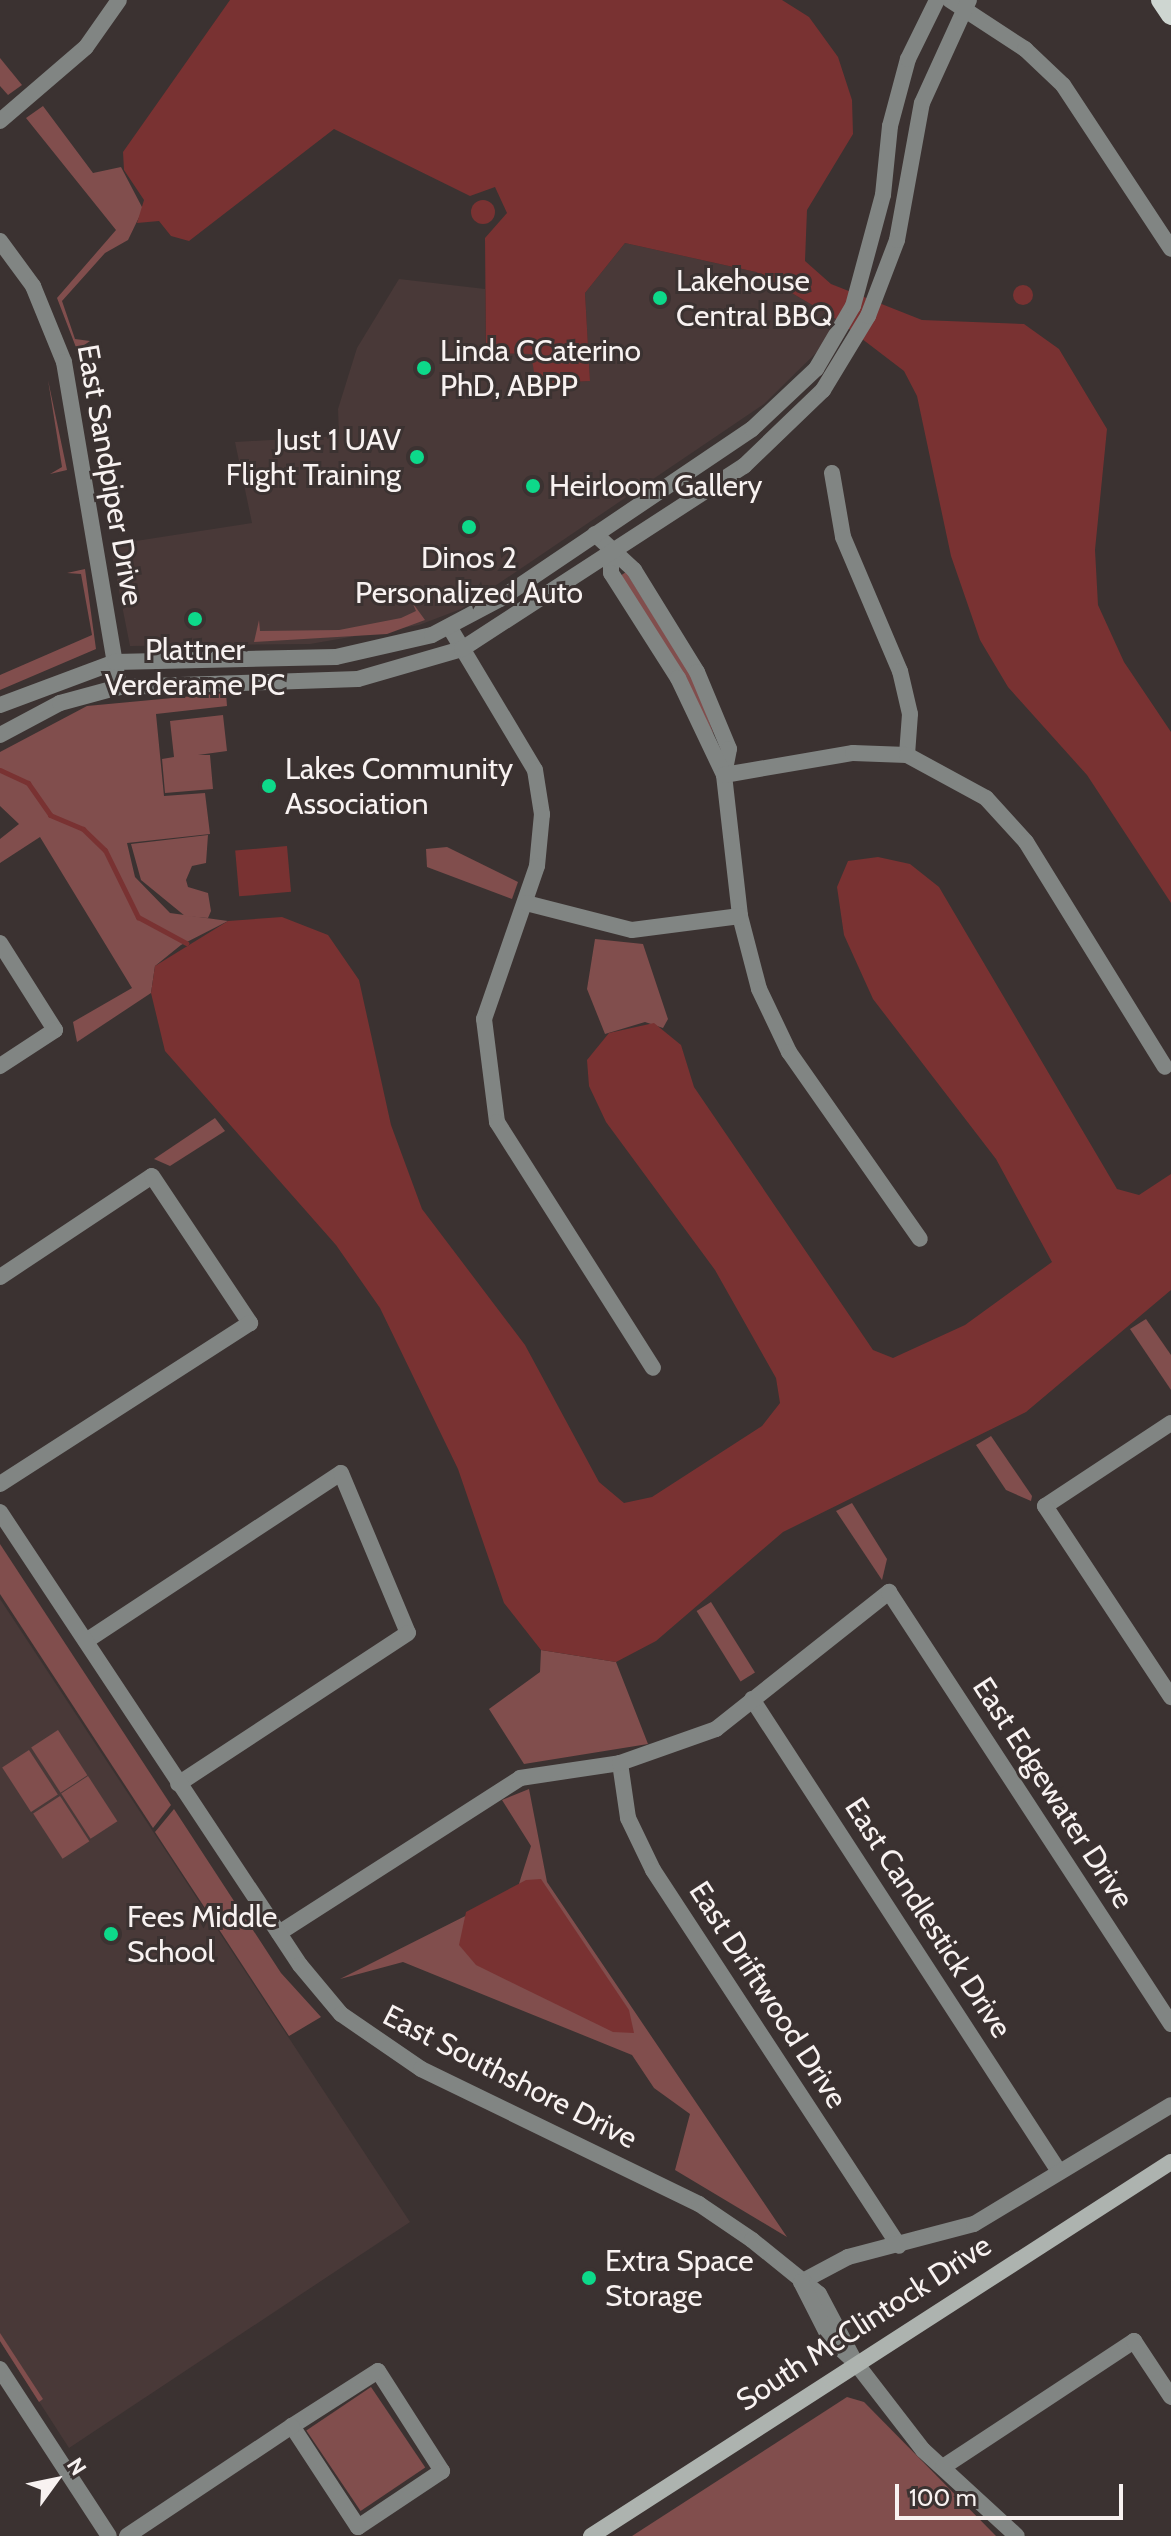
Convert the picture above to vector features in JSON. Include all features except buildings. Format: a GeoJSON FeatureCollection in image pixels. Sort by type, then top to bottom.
{"type":"FeatureCollection","features":[{"type":"Feature","properties":{"kind":"main road"},"geometry":{"type":"LineString","coordinates":[[1161,0],[1171,15]]}},
{"type":"Feature","properties":{"kind":"main road","name":"South McClintock Drive"},"geometry":{"type":"LineString","coordinates":[[591,2536],[855,2362],[1171,2162]]}},
{"type":"Feature","properties":{"kind":"street"},"geometry":{"type":"LineString","coordinates":[[0,121],[86,47],[119,0]]}},
{"type":"Feature","properties":{"kind":"street"},"geometry":{"type":"LineString","coordinates":[[0,705],[115,662],[240,656],[336,657],[450,628],[770,416],[846,339],[863,280],[890,126],[908,59],[937,0]]}},
{"type":"Feature","properties":{"kind":"street"},"geometry":{"type":"LineString","coordinates":[[0,735],[60,703],[119,687],[363,679],[462,649],[611,555],[778,438],[880,285],[897,240],[922,103],[960,3],[1063,85],[1171,249]]}},
{"type":"Feature","properties":{"kind":"street","name":"East Sandpiper Drive"},"geometry":{"type":"LineString","coordinates":[[0,241],[33,286],[64,362],[119,687]]}},
{"type":"Feature","properties":{"kind":"street"},"geometry":{"type":"LineString","coordinates":[[832,473],[843,537],[900,671],[910,714],[907,755]]}},
{"type":"Feature","properties":{"kind":"street"},"geometry":{"type":"LineString","coordinates":[[595,534],[611,555],[634,570],[697,672],[729,749],[724,775],[740,916],[759,989],[789,1052],[920,1239]]}},
{"type":"Feature","properties":{"kind":"street"},"geometry":{"type":"LineString","coordinates":[[450,628],[535,770],[542,814],[526,903],[484,1019],[497,1122],[653,1368]]}},
{"type":"Feature","properties":{"kind":"street"},"geometry":{"type":"LineString","coordinates":[[238,681],[240,656]]}},
{"type":"Feature","properties":{"kind":"street"},"geometry":{"type":"LineString","coordinates":[[724,775],[853,753],[907,755],[986,798],[1026,842],[1165,1067]]}},
{"type":"Feature","properties":{"kind":"street"},"geometry":{"type":"LineString","coordinates":[[526,903],[632,930],[740,916]]}},
{"type":"Feature","properties":{"kind":"street"},"geometry":{"type":"LineString","coordinates":[[0,943],[55,1030],[0,1066]]}},
{"type":"Feature","properties":{"kind":"street"},"geometry":{"type":"LineString","coordinates":[[0,1277],[152,1176],[250,1323],[0,1484]]}},
{"type":"Feature","properties":{"kind":"street"},"geometry":{"type":"LineString","coordinates":[[1171,1423],[1045,1506],[1171,1697]]}},
{"type":"Feature","properties":{"kind":"street"},"geometry":{"type":"LineString","coordinates":[[86,1641],[341,1473],[408,1633],[178,1784]]}},
{"type":"Feature","properties":{"kind":"street","name":"East Southshore Drive"},"geometry":{"type":"LineString","coordinates":[[0,1512],[178,1784],[331,2005],[392,2053],[699,2204],[801,2282],[836,2318],[855,2362],[943,2467],[1017,2536]]}},
{"type":"Feature","properties":{"kind":"street","name":"East Edgewater Drive"},"geometry":{"type":"LineString","coordinates":[[752,1699],[889,1592],[1171,2024]]}},
{"type":"Feature","properties":{"kind":"street"},"geometry":{"type":"LineString","coordinates":[[279,1933],[520,1778],[620,1763],[716,1729],[752,1699]]}},
{"type":"Feature","properties":{"kind":"street","name":"East Candlestick Drive"},"geometry":{"type":"LineString","coordinates":[[752,1699],[1056,2167]]}},
{"type":"Feature","properties":{"kind":"street","name":"East Driftwood Drive"},"geometry":{"type":"LineString","coordinates":[[620,1763],[628,1818],[653,1870],[899,2246]]}},
{"type":"Feature","properties":{"kind":"street"},"geometry":{"type":"LineString","coordinates":[[801,2282],[848,2257],[974,2224],[1056,2167],[1171,2105]]}},
{"type":"Feature","properties":{"kind":"street"},"geometry":{"type":"LineString","coordinates":[[943,2467],[1134,2341],[1171,2397]]}},
{"type":"Feature","properties":{"kind":"street"},"geometry":{"type":"LineString","coordinates":[[0,2369],[109,2536]]}},
{"type":"Feature","properties":{"kind":"street"},"geometry":{"type":"LineString","coordinates":[[127,2536],[292,2426],[378,2371],[442,2471],[358,2527],[292,2426]]}},
{"type":"Feature","properties":{"kind":"shaded area"},"geometry":{"type":"Polygon","coordinates":[[[230,0],[782,0],[809,17],[838,57],[852,100],[853,134],[807,210],[805,261],[831,284],[922,320],[1024,324],[1059,349],[1107,429],[1095,550],[1098,605],[1124,662],[1171,732],[1171,903],[1087,775],[1008,687],[980,640],[951,556],[917,396],[904,371],[836,319],[756,272],[625,243],[585,293],[590,381],[536,384],[531,354],[486,353],[485,238],[507,213],[495,187],[470,196],[334,129],[189,241],[171,236],[159,221],[137,223],[144,200],[124,170],[123,152],[230,0]]]}},
{"type":"Feature","properties":{"kind":"shaded area"},"geometry":{"type":"Polygon","coordinates":[[[0,58],[22,85],[8,95],[0,86],[0,58]]]}},
{"type":"Feature","properties":{"kind":"shaded area"},"geometry":{"type":"Polygon","coordinates":[[[43,106],[93,173],[121,167],[143,209],[128,240],[105,253],[62,301],[75,339],[90,341],[77,350],[57,298],[116,230],[26,118],[43,106]]]}},
{"type":"Feature","properties":{"kind":"shaded area"},"geometry":{"type":"Polygon","coordinates":[[[483,200],[491,204],[495,212],[491,220],[483,224],[475,220],[471,212],[475,204],[483,200]]]}},
{"type":"Feature","properties":{"kind":"shaded area"},"geometry":{"type":"Polygon","coordinates":[[[625,243],[756,272],[836,319],[822,347],[764,404],[461,609],[419,625],[310,644],[130,646],[110,545],[252,523],[235,442],[339,436],[338,409],[357,348],[399,279],[485,289],[486,353],[532,354],[536,384],[590,381],[585,293],[625,243]]]}},
{"type":"Feature","properties":{"kind":"shaded area"},"geometry":{"type":"Polygon","coordinates":[[[1023,285],[1030,288],[1033,295],[1030,302],[1023,305],[1016,302],[1013,295],[1016,288],[1023,285]]]}},
{"type":"Feature","properties":{"kind":"shaded area"},"geometry":{"type":"Polygon","coordinates":[[[48,380],[67,470],[50,474],[62,467],[48,380]]]}},
{"type":"Feature","properties":{"kind":"shaded area"},"geometry":{"type":"Polygon","coordinates":[[[85,569],[96,649],[0,690],[0,675],[92,635],[81,574],[67,573],[85,569]]]}},
{"type":"Feature","properties":{"kind":"shaded area"},"geometry":{"type":"Polygon","coordinates":[[[626,572],[694,680],[714,735],[620,576],[626,572]]]}},
{"type":"Feature","properties":{"kind":"shaded area"},"geometry":{"type":"Polygon","coordinates":[[[412,602],[425,620],[387,634],[254,642],[259,620],[260,631],[339,630],[401,618],[416,611],[412,602]]]}},
{"type":"Feature","properties":{"kind":"shaded area"},"geometry":{"type":"Polygon","coordinates":[[[226,693],[227,706],[156,714],[164,796],[205,793],[210,834],[127,843],[135,877],[170,913],[228,921],[181,945],[155,966],[151,993],[77,1042],[73,1022],[132,988],[40,837],[0,863],[0,839],[19,824],[0,806],[0,752],[87,706],[226,693]]]}},
{"type":"Feature","properties":{"kind":"shaded area"},"geometry":{"type":"Polygon","coordinates":[[[223,715],[227,751],[198,755],[210,755],[213,789],[165,793],[162,759],[174,757],[170,721],[223,715]]]}},
{"type":"Feature","properties":{"kind":"shaded area"},"geometry":{"type":"Polygon","coordinates":[[[208,835],[206,863],[192,866],[186,880],[188,887],[208,893],[211,911],[208,918],[185,916],[141,880],[131,844],[208,835]]]}},
{"type":"Feature","properties":{"kind":"shaded area"},"geometry":{"type":"Polygon","coordinates":[[[287,846],[291,892],[239,896],[235,851],[287,846]]]}},
{"type":"Feature","properties":{"kind":"shaded area"},"geometry":{"type":"Polygon","coordinates":[[[447,847],[518,882],[512,899],[427,867],[426,849],[447,847]]]}},
{"type":"Feature","properties":{"kind":"shaded area"},"geometry":{"type":"Polygon","coordinates":[[[878,857],[910,864],[939,887],[1117,1189],[1139,1195],[1171,1174],[1171,1290],[1026,1412],[783,1532],[656,1641],[616,1662],[541,1650],[504,1603],[458,1469],[380,1308],[336,1245],[165,1051],[151,993],[155,966],[228,921],[282,917],[328,935],[359,980],[391,1125],[422,1209],[525,1345],[599,1482],[624,1503],[652,1497],[762,1426],[780,1403],[776,1378],[715,1270],[606,1122],[589,1086],[587,1060],[609,1033],[654,1023],[681,1045],[694,1087],[873,1350],[893,1358],[965,1325],[1052,1262],[996,1159],[873,999],[844,935],[837,887],[848,861],[878,857]]]}},
{"type":"Feature","properties":{"kind":"shaded area"},"geometry":{"type":"Polygon","coordinates":[[[595,939],[643,944],[668,1019],[663,1028],[645,1022],[605,1034],[587,989],[595,939]]]}},
{"type":"Feature","properties":{"kind":"shaded area"},"geometry":{"type":"Polygon","coordinates":[[[215,1118],[225,1131],[170,1166],[154,1159],[215,1118]]]}},
{"type":"Feature","properties":{"kind":"shaded area"},"geometry":{"type":"Polygon","coordinates":[[[1146,1319],[1171,1355],[1171,1390],[1130,1329],[1146,1319]]]}},
{"type":"Feature","properties":{"kind":"shaded area"},"geometry":{"type":"Polygon","coordinates":[[[991,1436],[1032,1496],[1031,1501],[1006,1490],[976,1445],[991,1436]]]}},
{"type":"Feature","properties":{"kind":"shaded area"},"geometry":{"type":"Polygon","coordinates":[[[852,1503],[887,1559],[882,1580],[836,1511],[852,1503]]]}},
{"type":"Feature","properties":{"kind":"shaded area"},"geometry":{"type":"Polygon","coordinates":[[[0,1544],[171,1805],[153,1828],[0,1594],[0,1544]]]}},
{"type":"Feature","properties":{"kind":"shaded area","name":"Fees Middle School"},"geometry":{"type":"Polygon","coordinates":[[[0,1599],[410,2222],[69,2448],[0,2341],[0,1599]]]}},
{"type":"Feature","properties":{"kind":"shaded area"},"geometry":{"type":"Polygon","coordinates":[[[711,1602],[755,1672],[741,1681],[697,1611],[711,1602]]]}},
{"type":"Feature","properties":{"kind":"shaded area"},"geometry":{"type":"Polygon","coordinates":[[[541,1650],[616,1662],[648,1744],[524,1764],[489,1709],[540,1672],[541,1650]]]}},
{"type":"Feature","properties":{"kind":"shaded area"},"geometry":{"type":"Polygon","coordinates":[[[58,1730],[87,1775],[61,1793],[31,1747],[58,1730]]]}},
{"type":"Feature","properties":{"kind":"shaded area"},"geometry":{"type":"Polygon","coordinates":[[[29,1750],[58,1794],[31,1812],[2,1767],[29,1750]]]}},
{"type":"Feature","properties":{"kind":"shaded area"},"geometry":{"type":"Polygon","coordinates":[[[88,1776],[117,1821],[91,1839],[61,1793],[88,1776]]]}},
{"type":"Feature","properties":{"kind":"shaded area"},"geometry":{"type":"Polygon","coordinates":[[[529,1789],[547,1882],[787,2237],[675,2170],[690,2114],[654,2088],[632,2055],[403,1962],[340,1979],[517,1890],[531,1846],[502,1800],[529,1789]]]}},
{"type":"Feature","properties":{"kind":"shaded area"},"geometry":{"type":"Polygon","coordinates":[[[60,1796],[89,1841],[63,1859],[33,1813],[60,1796]]]}},
{"type":"Feature","properties":{"kind":"shaded area"},"geometry":{"type":"Polygon","coordinates":[[[174,1809],[281,1973],[321,2017],[289,2036],[155,1832],[174,1809]]]}},
{"type":"Feature","properties":{"kind":"shaded area"},"geometry":{"type":"Polygon","coordinates":[[[541,1879],[629,2010],[634,2033],[613,2032],[476,1965],[459,1945],[466,1912],[526,1880],[541,1879]]]}},
{"type":"Feature","properties":{"kind":"shaded area"},"geometry":{"type":"Polygon","coordinates":[[[0,2333],[43,2399],[39,2402],[0,2341],[0,2333]]]}},
{"type":"Feature","properties":{"kind":"shaded area"},"geometry":{"type":"Polygon","coordinates":[[[371,2387],[425,2467],[361,2511],[306,2431],[371,2387]]]}},
{"type":"Feature","properties":{"kind":"shaded area"},"geometry":{"type":"Polygon","coordinates":[[[847,2397],[864,2402],[996,2536],[632,2536],[847,2397]]]}},
{"type":"Feature","properties":{"kind":"waterway"},"geometry":{"type":"LineString","coordinates":[[0,770],[28,783],[50,815],[83,829],[105,850],[138,917],[186,943]]}},
{"type":"Feature","properties":{"kind":"place","name":"Lakehouse Central BBQ"},"geometry":{"type":"Point","coordinates":[660,298]}},
{"type":"Feature","properties":{"kind":"place","name":"Linda CCaterino PhD, ABPP"},"geometry":{"type":"Point","coordinates":[424,368]}},
{"type":"Feature","properties":{"kind":"place","name":"Just 1 UAV Flight Training"},"geometry":{"type":"Point","coordinates":[417,457]}},
{"type":"Feature","properties":{"kind":"place","name":"Heirloom Gallery"},"geometry":{"type":"Point","coordinates":[533,486]}},
{"type":"Feature","properties":{"kind":"place","name":"Dinos 2 Personalized Auto"},"geometry":{"type":"Point","coordinates":[469,527]}},
{"type":"Feature","properties":{"kind":"place","name":"Plattner Verderame PC"},"geometry":{"type":"Point","coordinates":[195,619]}},
{"type":"Feature","properties":{"kind":"place","name":"Lakes Community Association"},"geometry":{"type":"Point","coordinates":[269,786]}},
{"type":"Feature","properties":{"kind":"place","name":"Fees Middle School"},"geometry":{"type":"Point","coordinates":[111,1934]}},
{"type":"Feature","properties":{"kind":"place","name":"Extra Space Storage"},"geometry":{"type":"Point","coordinates":[589,2278]}}]}
